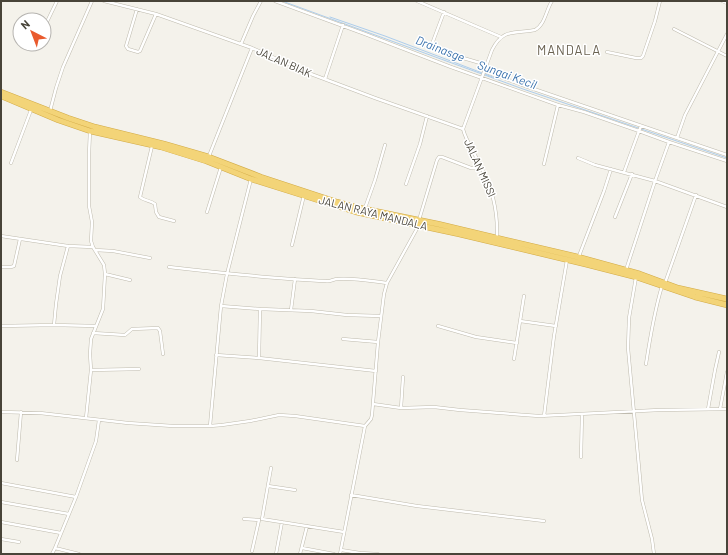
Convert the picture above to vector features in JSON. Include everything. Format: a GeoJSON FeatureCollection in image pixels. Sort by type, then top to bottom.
{"type":"FeatureCollection","features":[{"type":"Feature","properties":{"kind":"highway","name":"JALAN RAYA MANDALA"},"geometry":{"type":"LineString","coordinates":[[1,92],[95,127],[222,166],[251,179],[304,194],[567,260],[626,270],[695,297],[727,304]]}},
{"type":"Feature","properties":{"kind":"highway","name":"JALAN RAYA MANDALA"},"geometry":{"type":"LineString","coordinates":[[1,96],[58,120],[90,131],[187,150],[209,157],[261,178],[356,212],[419,222],[497,238],[578,257],[585,262],[664,285],[727,299]]}},
{"type":"Feature","properties":{"kind":"street"},"geometry":{"type":"LineString","coordinates":[[52,12],[57,1]]}},
{"type":"Feature","properties":{"kind":"street"},"geometry":{"type":"LineString","coordinates":[[50,111],[61,74],[92,1]]}},
{"type":"Feature","properties":{"kind":"street","name":"JALAN BIAK"},"geometry":{"type":"LineString","coordinates":[[104,1],[156,14],[241,44],[311,74],[463,129]]}},
{"type":"Feature","properties":{"kind":"street"},"geometry":{"type":"LineString","coordinates":[[241,44],[261,1]]}},
{"type":"Feature","properties":{"kind":"street"},"geometry":{"type":"LineString","coordinates":[[275,1],[343,25],[451,67],[528,88],[640,128],[669,142],[727,161]]}},
{"type":"Feature","properties":{"kind":"street"},"geometry":{"type":"LineString","coordinates":[[417,1],[501,37],[506,34],[535,30],[538,28],[541,25],[552,1]]}},
{"type":"Feature","properties":{"kind":"street"},"geometry":{"type":"LineString","coordinates":[[607,52],[642,58],[660,1]]}},
{"type":"Feature","properties":{"kind":"street"},"geometry":{"type":"LineString","coordinates":[[722,1],[727,3]]}},
{"type":"Feature","properties":{"kind":"street"},"geometry":{"type":"LineString","coordinates":[[137,9],[126,45],[128,49],[137,52],[140,51],[156,14]]}},
{"type":"Feature","properties":{"kind":"street"},"geometry":{"type":"LineString","coordinates":[[444,12],[432,47],[436,50],[487,65]]}},
{"type":"Feature","properties":{"kind":"street"},"geometry":{"type":"LineString","coordinates":[[326,79],[343,25]]}},
{"type":"Feature","properties":{"kind":"street"},"geometry":{"type":"LineString","coordinates":[[674,29],[727,56]]}},
{"type":"Feature","properties":{"kind":"street"},"geometry":{"type":"LineString","coordinates":[[677,138],[685,115],[727,34]]}},
{"type":"Feature","properties":{"kind":"street","name":"JALAN MISSI"},"geometry":{"type":"LineString","coordinates":[[497,238],[496,205],[483,170],[463,129],[494,48],[501,37]]}},
{"type":"Feature","properties":{"kind":"street"},"geometry":{"type":"LineString","coordinates":[[209,157],[252,48]]}},
{"type":"Feature","properties":{"kind":"street"},"geometry":{"type":"LineString","coordinates":[[483,75],[558,105],[677,138],[727,155]]}},
{"type":"Feature","properties":{"kind":"street"},"geometry":{"type":"LineString","coordinates":[[544,164],[558,105]]}},
{"type":"Feature","properties":{"kind":"street"},"geometry":{"type":"LineString","coordinates":[[11,163],[32,109]]}},
{"type":"Feature","properties":{"kind":"street"},"geometry":{"type":"LineString","coordinates":[[406,184],[420,144],[427,116]]}},
{"type":"Feature","properties":{"kind":"street"},"geometry":{"type":"LineString","coordinates":[[624,172],[640,128]]}},
{"type":"Feature","properties":{"kind":"street"},"geometry":{"type":"LineString","coordinates":[[86,418],[91,370],[91,346],[93,332],[102,309],[105,274],[104,265],[91,241],[92,222],[88,206],[88,154],[90,131]]}},
{"type":"Feature","properties":{"kind":"street"},"geometry":{"type":"LineString","coordinates":[[626,270],[654,181],[669,142]]}},
{"type":"Feature","properties":{"kind":"street"},"geometry":{"type":"LineString","coordinates":[[152,145],[140,197],[155,204],[156,212],[159,217],[174,222]]}},
{"type":"Feature","properties":{"kind":"street"},"geometry":{"type":"LineString","coordinates":[[365,209],[385,145]]}},
{"type":"Feature","properties":{"kind":"street"},"geometry":{"type":"LineString","coordinates":[[340,554],[365,426],[372,418],[378,342],[384,294],[387,283],[419,222],[439,157],[471,168],[483,170]]}},
{"type":"Feature","properties":{"kind":"street"},"geometry":{"type":"LineString","coordinates":[[578,158],[596,165],[654,181],[727,207]]}},
{"type":"Feature","properties":{"kind":"street"},"geometry":{"type":"LineString","coordinates":[[207,212],[222,166]]}},
{"type":"Feature","properties":{"kind":"street"},"geometry":{"type":"LineString","coordinates":[[578,257],[611,169]]}},
{"type":"Feature","properties":{"kind":"street"},"geometry":{"type":"LineString","coordinates":[[615,217],[632,174]]}},
{"type":"Feature","properties":{"kind":"street"},"geometry":{"type":"LineString","coordinates":[[210,426],[221,306],[227,274],[251,179]]}},
{"type":"Feature","properties":{"kind":"street"},"geometry":{"type":"LineString","coordinates":[[292,245],[304,194]]}},
{"type":"Feature","properties":{"kind":"street"},"geometry":{"type":"LineString","coordinates":[[646,364],[656,305],[696,195]]}},
{"type":"Feature","properties":{"kind":"street"},"geometry":{"type":"LineString","coordinates":[[1,236],[68,246],[94,248],[150,258]]}},
{"type":"Feature","properties":{"kind":"street"},"geometry":{"type":"LineString","coordinates":[[1,266],[14,266],[20,239]]}},
{"type":"Feature","properties":{"kind":"street"},"geometry":{"type":"LineString","coordinates":[[54,325],[60,276],[68,246]]}},
{"type":"Feature","properties":{"kind":"street"},"geometry":{"type":"LineString","coordinates":[[544,416],[556,326],[567,260]]}},
{"type":"Feature","properties":{"kind":"street"},"geometry":{"type":"LineString","coordinates":[[169,266],[227,274],[328,282],[338,279],[387,283]]}},
{"type":"Feature","properties":{"kind":"street"},"geometry":{"type":"LineString","coordinates":[[105,274],[130,280]]}},
{"type":"Feature","properties":{"kind":"street"},"geometry":{"type":"LineString","coordinates":[[636,277],[628,318],[628,348],[642,500],[654,554]]}},
{"type":"Feature","properties":{"kind":"street"},"geometry":{"type":"LineString","coordinates":[[291,310],[294,279]]}},
{"type":"Feature","properties":{"kind":"street"},"geometry":{"type":"LineString","coordinates":[[514,358],[524,296]]}},
{"type":"Feature","properties":{"kind":"street"},"geometry":{"type":"LineString","coordinates":[[221,306],[381,316]]}},
{"type":"Feature","properties":{"kind":"street"},"geometry":{"type":"LineString","coordinates":[[259,358],[260,309]]}},
{"type":"Feature","properties":{"kind":"street"},"geometry":{"type":"LineString","coordinates":[[520,321],[556,326]]}},
{"type":"Feature","properties":{"kind":"street"},"geometry":{"type":"LineString","coordinates":[[1,326],[96,326]]}},
{"type":"Feature","properties":{"kind":"street"},"geometry":{"type":"LineString","coordinates":[[438,326],[476,337],[517,342]]}},
{"type":"Feature","properties":{"kind":"street"},"geometry":{"type":"LineString","coordinates":[[93,332],[125,335],[132,329],[158,328],[160,331],[163,354]]}},
{"type":"Feature","properties":{"kind":"street"},"geometry":{"type":"LineString","coordinates":[[343,339],[378,342]]}},
{"type":"Feature","properties":{"kind":"street"},"geometry":{"type":"LineString","coordinates":[[708,409],[719,352]]}},
{"type":"Feature","properties":{"kind":"street"},"geometry":{"type":"LineString","coordinates":[[216,355],[259,358],[376,371]]}},
{"type":"Feature","properties":{"kind":"street"},"geometry":{"type":"LineString","coordinates":[[91,370],[139,369]]}},
{"type":"Feature","properties":{"kind":"street"},"geometry":{"type":"LineString","coordinates":[[720,409],[727,372]]}},
{"type":"Feature","properties":{"kind":"street"},"geometry":{"type":"LineString","coordinates":[[401,408],[403,377]]}},
{"type":"Feature","properties":{"kind":"street"},"geometry":{"type":"LineString","coordinates":[[373,404],[401,408],[434,407],[527,416],[659,410],[727,409]]}},
{"type":"Feature","properties":{"kind":"street"},"geometry":{"type":"LineString","coordinates":[[1,412],[21,412],[173,426],[210,426],[250,421],[279,415],[365,426]]}},
{"type":"Feature","properties":{"kind":"street"},"geometry":{"type":"LineString","coordinates":[[17,460],[21,412]]}},
{"type":"Feature","properties":{"kind":"street"},"geometry":{"type":"LineString","coordinates":[[581,457],[582,414]]}},
{"type":"Feature","properties":{"kind":"street"},"geometry":{"type":"LineString","coordinates":[[52,554],[76,497],[96,441],[99,420]]}},
{"type":"Feature","properties":{"kind":"street"},"geometry":{"type":"LineString","coordinates":[[252,551],[271,468]]}},
{"type":"Feature","properties":{"kind":"street"},"geometry":{"type":"LineString","coordinates":[[1,483],[76,497]]}},
{"type":"Feature","properties":{"kind":"street"},"geometry":{"type":"LineString","coordinates":[[268,486],[295,490]]}},
{"type":"Feature","properties":{"kind":"street"},"geometry":{"type":"LineString","coordinates":[[351,495],[417,506],[544,521]]}},
{"type":"Feature","properties":{"kind":"street"},"geometry":{"type":"LineString","coordinates":[[1,502],[69,514]]}},
{"type":"Feature","properties":{"kind":"street"},"geometry":{"type":"LineString","coordinates":[[244,519],[282,522],[344,532]]}},
{"type":"Feature","properties":{"kind":"street"},"geometry":{"type":"LineString","coordinates":[[1,522],[61,533]]}},
{"type":"Feature","properties":{"kind":"street"},"geometry":{"type":"LineString","coordinates":[[276,554],[282,522]]}},
{"type":"Feature","properties":{"kind":"street"},"geometry":{"type":"LineString","coordinates":[[300,554],[307,526]]}},
{"type":"Feature","properties":{"kind":"street"},"geometry":{"type":"LineString","coordinates":[[1,539],[19,542]]}},
{"type":"Feature","properties":{"kind":"street"},"geometry":{"type":"LineString","coordinates":[[55,548],[79,554]]}},
{"type":"Feature","properties":{"kind":"street"},"geometry":{"type":"LineString","coordinates":[[302,548],[334,554]]}},
{"type":"Feature","properties":{"kind":"street"},"geometry":{"type":"LineString","coordinates":[[341,550],[378,554]]}},
{"type":"Feature","properties":{"kind":"waterway","name":"Sungai Kecil"},"geometry":{"type":"LineString","coordinates":[[282,1],[523,89],[727,158]]}},
{"type":"Feature","properties":{"kind":"waterway","name":"Sungai Kecil"},"geometry":{"type":"LineString","coordinates":[[330,17],[385,36],[498,79]]}},
{"type":"Feature","properties":{"kind":"district","name":"MANDALA"},"geometry":{"type":"Point","coordinates":[569,50]}},
{"type":"Feature","properties":{"kind":"water label","name":"Drainasge"},"geometry":{"type":"Point","coordinates":[440,49]}}]}
